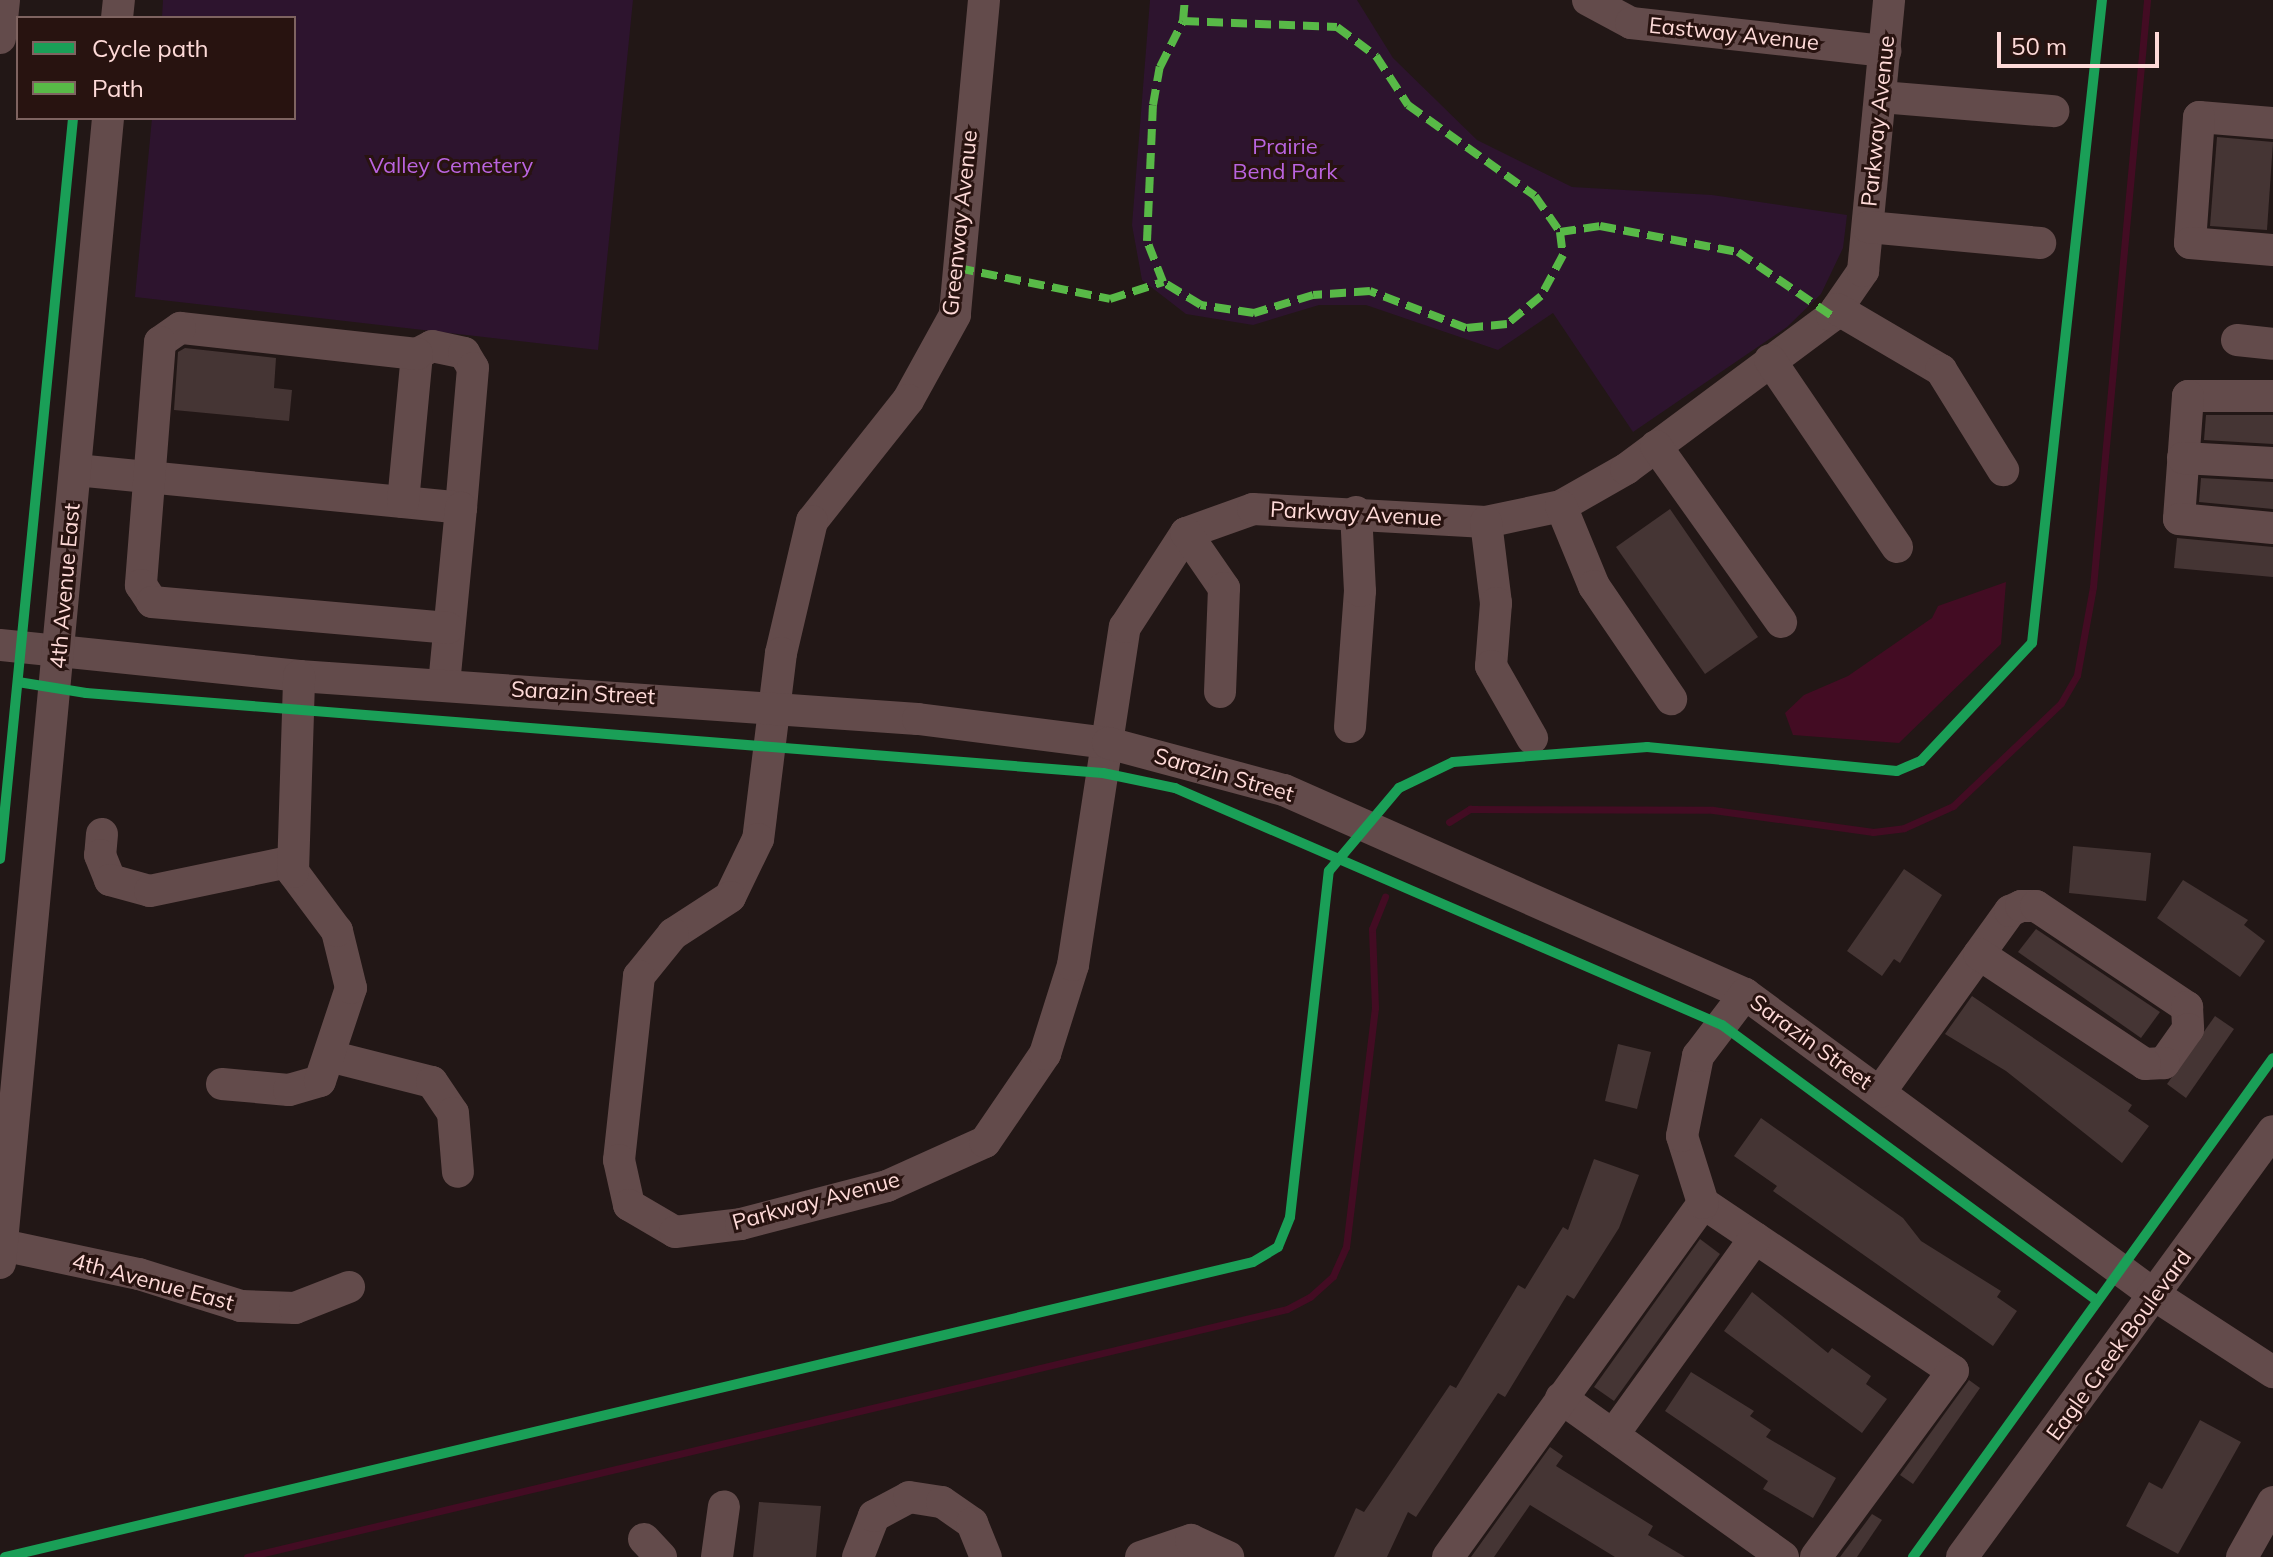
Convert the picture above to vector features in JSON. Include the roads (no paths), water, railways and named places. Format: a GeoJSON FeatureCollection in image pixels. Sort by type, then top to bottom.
{"type":"FeatureCollection","features":[{"type":"Feature","properties":{"kind":"street"},"geometry":{"type":"LineString","coordinates":[[0,38],[4,0]]}},
{"type":"Feature","properties":{"kind":"street","name":"Greenway Avenue"},"geometry":{"type":"LineString","coordinates":[[675,1232],[629,1205],[619,1160],[639,976],[673,934],[730,897],[758,839],[776,704],[812,521],[908,400],[955,315],[984,0]]}},
{"type":"Feature","properties":{"kind":"street","name":"Eastway Avenue"},"geometry":{"type":"LineString","coordinates":[[1588,0],[1631,23],[1885,51]]}},
{"type":"Feature","properties":{"kind":"street","name":"Parkway Avenue"},"geometry":{"type":"LineString","coordinates":[[675,1232],[741,1224],[887,1186],[985,1142],[1045,1054],[1073,965],[1125,627],[1186,533],[1253,509],[1356,512],[1486,522],[1561,506],[1656,446],[1837,309],[1863,271],[1889,0]]}},
{"type":"Feature","properties":{"kind":"street"},"geometry":{"type":"LineString","coordinates":[[1881,97],[2053,111]]}},
{"type":"Feature","properties":{"kind":"street"},"geometry":{"type":"LineString","coordinates":[[2273,123],[2199,117],[2190,243],[2273,250]]}},
{"type":"Feature","properties":{"kind":"street","name":"4th Avenue East"},"geometry":{"type":"LineString","coordinates":[[108,120],[1,1254],[139,1274],[241,1306],[295,1308],[349,1287]]}},
{"type":"Feature","properties":{"kind":"street"},"geometry":{"type":"LineString","coordinates":[[1868,227],[2040,243]]}},
{"type":"Feature","properties":{"kind":"street"},"geometry":{"type":"LineString","coordinates":[[1837,309],[1941,370],[2003,470]]}},
{"type":"Feature","properties":{"kind":"street"},"geometry":{"type":"LineString","coordinates":[[444,685],[473,368],[464,353],[432,346],[417,354],[180,328],[160,342],[153,478],[141,585],[152,602],[448,628]]}},
{"type":"Feature","properties":{"kind":"street"},"geometry":{"type":"LineString","coordinates":[[2237,340],[2273,344]]}},
{"type":"Feature","properties":{"kind":"street"},"geometry":{"type":"LineString","coordinates":[[403,502],[417,354]]}},
{"type":"Feature","properties":{"kind":"street"},"geometry":{"type":"LineString","coordinates":[[1770,360],[1897,547]]}},
{"type":"Feature","properties":{"kind":"street"},"geometry":{"type":"LineString","coordinates":[[2273,396],[2188,396],[2179,519],[2273,528]]}},
{"type":"Feature","properties":{"kind":"street"},"geometry":{"type":"LineString","coordinates":[[1656,446],[1781,622]]}},
{"type":"Feature","properties":{"kind":"street"},"geometry":{"type":"LineString","coordinates":[[2183,458],[2273,463]]}},
{"type":"Feature","properties":{"kind":"street"},"geometry":{"type":"LineString","coordinates":[[76,470],[461,508]]}},
{"type":"Feature","properties":{"kind":"street"},"geometry":{"type":"LineString","coordinates":[[1561,506],[1594,586],[1671,699]]}},
{"type":"Feature","properties":{"kind":"street"},"geometry":{"type":"LineString","coordinates":[[1350,727],[1360,591],[1356,512]]}},
{"type":"Feature","properties":{"kind":"street"},"geometry":{"type":"LineString","coordinates":[[1486,522],[1496,603],[1491,666],[1532,738]]}},
{"type":"Feature","properties":{"kind":"street"},"geometry":{"type":"LineString","coordinates":[[1186,533],[1224,588],[1220,692]]}},
{"type":"Feature","properties":{"kind":"street","name":"Sarazin Street"},"geometry":{"type":"LineString","coordinates":[[0,645],[299,676],[776,704],[1108,743],[1284,790],[1745,994],[2156,1296],[2273,1372]]}},
{"type":"Feature","properties":{"kind":"street"},"geometry":{"type":"LineString","coordinates":[[222,1084],[289,1090],[320,1081],[351,988],[337,931],[293,861],[299,676]]}},
{"type":"Feature","properties":{"kind":"street"},"geometry":{"type":"LineString","coordinates":[[102,834],[100,855],[110,880],[150,891],[293,861]]}},
{"type":"Feature","properties":{"kind":"street"},"geometry":{"type":"LineString","coordinates":[[1880,1092],[1979,954],[2010,911],[2036,906],[2187,1007],[2188,1029],[2164,1063],[2145,1064],[1979,954]]}},
{"type":"Feature","properties":{"kind":"street"},"geometry":{"type":"LineString","coordinates":[[1745,994],[1698,1056],[1682,1136],[1703,1203],[1953,1371],[1816,1557]]}},
{"type":"Feature","properties":{"kind":"street"},"geometry":{"type":"LineString","coordinates":[[329,1056],[432,1082],[453,1113],[458,1172]]}},
{"type":"Feature","properties":{"kind":"street","name":"Eagle Creek Boulevard"},"geometry":{"type":"LineString","coordinates":[[1962,1557],[2156,1296],[2273,1131]]}},
{"type":"Feature","properties":{"kind":"street"},"geometry":{"type":"LineString","coordinates":[[1448,1557],[1703,1203]]}},
{"type":"Feature","properties":{"kind":"street"},"geometry":{"type":"LineString","coordinates":[[1613,1435],[1755,1238]]}},
{"type":"Feature","properties":{"kind":"street"},"geometry":{"type":"LineString","coordinates":[[1561,1398],[1783,1557]]}},
{"type":"Feature","properties":{"kind":"street"},"geometry":{"type":"LineString","coordinates":[[858,1557],[874,1516],[909,1497],[942,1502],[972,1523],[986,1557]]}},
{"type":"Feature","properties":{"kind":"street"},"geometry":{"type":"LineString","coordinates":[[2242,1557],[2273,1502]]}},
{"type":"Feature","properties":{"kind":"street"},"geometry":{"type":"LineString","coordinates":[[717,1557],[724,1506]]}},
{"type":"Feature","properties":{"kind":"street"},"geometry":{"type":"LineString","coordinates":[[1141,1557],[1191,1540],[1228,1557]]}},
{"type":"Feature","properties":{"kind":"waterway"},"geometry":{"type":"LineString","coordinates":[[1449,822],[1470,809],[1713,810],[1873,832],[1904,828],[1953,806],[2061,703],[2077,675],[2093,587],[2147,0]]}},
{"type":"Feature","properties":{"kind":"waterway"},"geometry":{"type":"LineString","coordinates":[[247,1557],[1287,1309],[1310,1297],[1333,1276],[1346,1247],[1375,1008],[1372,929],[1385,896]]}},
{"type":"Feature","properties":{"kind":"park label","name":"Prairie Bend Park"},"geometry":{"type":"Point","coordinates":[1285,158]}},
{"type":"Feature","properties":{"kind":"park label","name":"Valley Cemetery"},"geometry":{"type":"Point","coordinates":[451,166]}}]}
